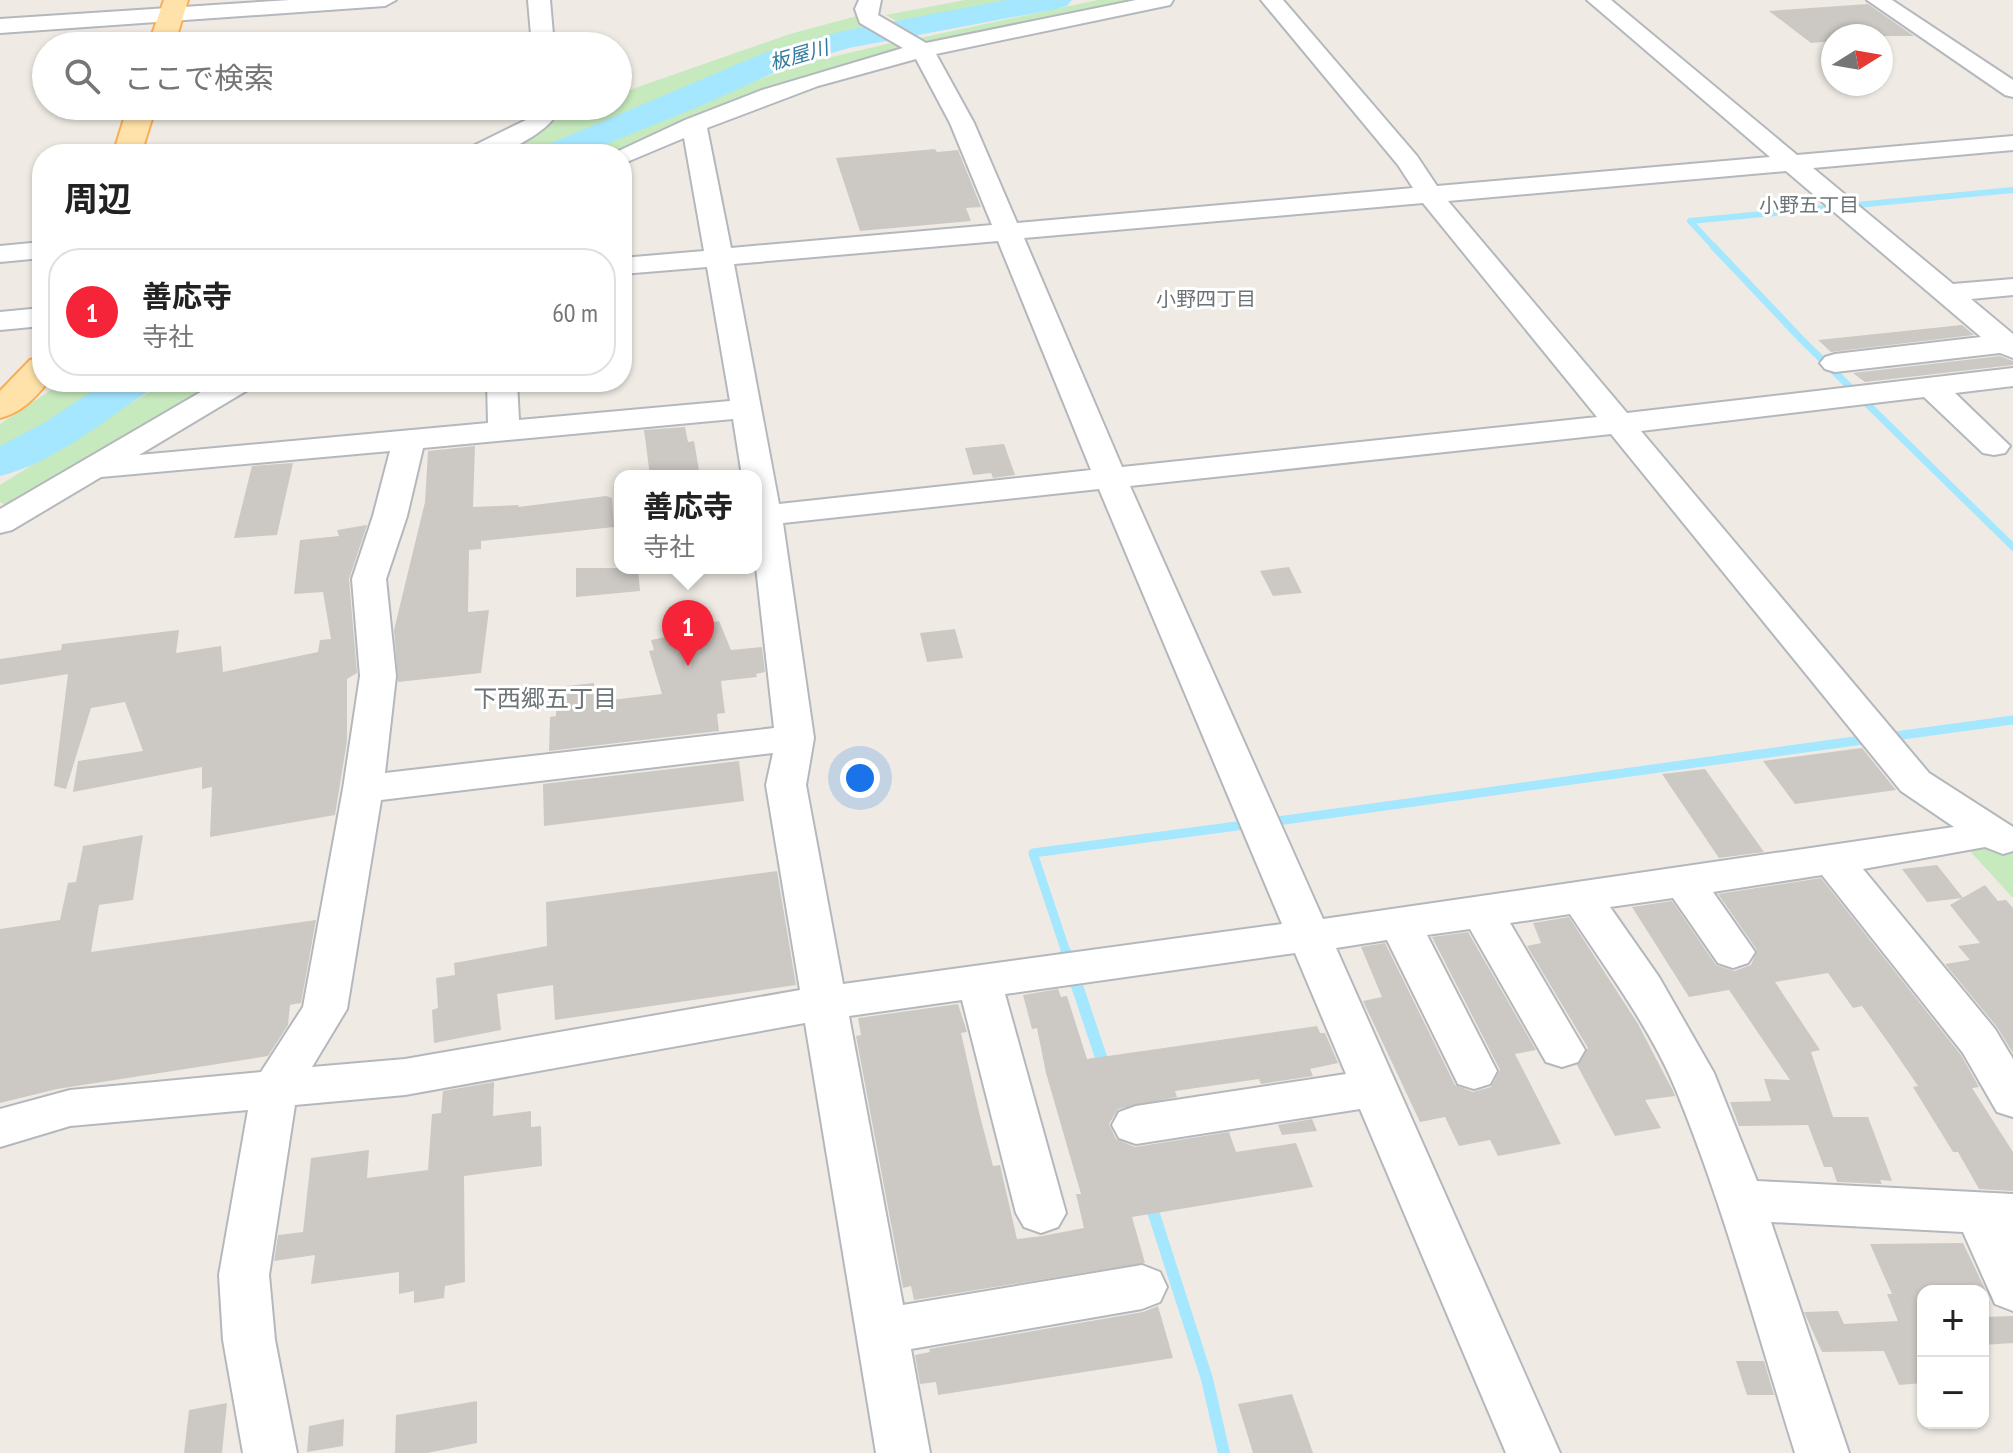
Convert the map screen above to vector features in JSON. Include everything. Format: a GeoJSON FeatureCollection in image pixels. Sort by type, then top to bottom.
{"type":"FeatureCollection","features":[{"type":"Feature","properties":{"kind":"main road"},"geometry":{"type":"LineString","coordinates":[[166,32],[174,7]]}},
{"type":"Feature","properties":{"kind":"main road"},"geometry":{"type":"LineString","coordinates":[[130,144],[138,120]]}},
{"type":"Feature","properties":{"kind":"main road"},"geometry":{"type":"LineString","coordinates":[[0,407],[18,395],[32,379]]}},
{"type":"Feature","properties":{"kind":"street"},"geometry":{"type":"LineString","coordinates":[[0,26],[174,7],[385,0]]}},
{"type":"Feature","properties":{"kind":"street"},"geometry":{"type":"LineString","coordinates":[[539,0],[542,32]]}},
{"type":"Feature","properties":{"kind":"street"},"geometry":{"type":"LineString","coordinates":[[632,153],[694,125],[786,91],[919,49],[1101,15],[1162,0]]}},
{"type":"Feature","properties":{"kind":"street"},"geometry":{"type":"LineString","coordinates":[[1272,0],[1408,161],[1429,194],[1915,782],[2001,839]]}},
{"type":"Feature","properties":{"kind":"street"},"geometry":{"type":"LineString","coordinates":[[1598,0],[2010,346]]}},
{"type":"Feature","properties":{"kind":"street"},"geometry":{"type":"LineString","coordinates":[[1878,0],[2013,90]]}},
{"type":"Feature","properties":{"kind":"street"},"geometry":{"type":"LineString","coordinates":[[869,9],[919,49],[962,123],[1110,477],[1533,1453]]}},
{"type":"Feature","properties":{"kind":"street"},"geometry":{"type":"LineString","coordinates":[[496,144],[540,120]]}},
{"type":"Feature","properties":{"kind":"street"},"geometry":{"type":"LineString","coordinates":[[694,125],[757,470]]}},
{"type":"Feature","properties":{"kind":"street"},"geometry":{"type":"LineString","coordinates":[[632,265],[2013,143]]}},
{"type":"Feature","properties":{"kind":"street"},"geometry":{"type":"LineString","coordinates":[[0,254],[32,251]]}},
{"type":"Feature","properties":{"kind":"street"},"geometry":{"type":"LineString","coordinates":[[1947,293],[2013,287]]}},
{"type":"Feature","properties":{"kind":"street"},"geometry":{"type":"LineString","coordinates":[[0,321],[32,318]]}},
{"type":"Feature","properties":{"kind":"street"},"geometry":{"type":"LineString","coordinates":[[1835,363],[2010,346]]}},
{"type":"Feature","properties":{"kind":"street"},"geometry":{"type":"LineString","coordinates":[[765,515],[1619,423],[2013,377]]}},
{"type":"Feature","properties":{"kind":"street"},"geometry":{"type":"LineString","coordinates":[[1931,387],[1994,446]]}},
{"type":"Feature","properties":{"kind":"street"},"geometry":{"type":"LineString","coordinates":[[0,523],[223,392]]}},
{"type":"Feature","properties":{"kind":"street"},"geometry":{"type":"LineString","coordinates":[[502,392],[504,429]]}},
{"type":"Feature","properties":{"kind":"street"},"geometry":{"type":"LineString","coordinates":[[98,468],[747,409]]}},
{"type":"Feature","properties":{"kind":"street"},"geometry":{"type":"LineString","coordinates":[[270,1453],[249,1340],[244,1275],[274,1091],[325,1009],[363,789],[378,676],[369,579],[390,516],[409,439]]}},
{"type":"Feature","properties":{"kind":"street"},"geometry":{"type":"LineString","coordinates":[[762,497],[778,596],[795,738],[786,785],[903,1453]]}},
{"type":"Feature","properties":{"kind":"street"},"geometry":{"type":"LineString","coordinates":[[363,789],[795,738]]}},
{"type":"Feature","properties":{"kind":"street"},"geometry":{"type":"LineString","coordinates":[[0,1128],[70,1108],[405,1077],[823,1003],[1482,912],[1960,840],[2001,839]]}},
{"type":"Feature","properties":{"kind":"street"},"geometry":{"type":"LineString","coordinates":[[1831,858],[1979,1041],[2013,1099]]}},
{"type":"Feature","properties":{"kind":"street"},"geometry":{"type":"LineString","coordinates":[[1683,880],[1733,952]]}},
{"type":"Feature","properties":{"kind":"street"},"geometry":{"type":"LineString","coordinates":[[1580,896],[1643,989],[1698,1086],[1822,1453]]}},
{"type":"Feature","properties":{"kind":"street"},"geometry":{"type":"LineString","coordinates":[[1482,912],[1562,1050]]}},
{"type":"Feature","properties":{"kind":"street"},"geometry":{"type":"LineString","coordinates":[[1400,923],[1474,1071]]}},
{"type":"Feature","properties":{"kind":"street"},"geometry":{"type":"LineString","coordinates":[[979,981],[1041,1213]]}},
{"type":"Feature","properties":{"kind":"street"},"geometry":{"type":"LineString","coordinates":[[1136,1125],[1376,1088]]}},
{"type":"Feature","properties":{"kind":"street"},"geometry":{"type":"LineString","coordinates":[[1739,1200],[1996,1213],[2013,1289]]}},
{"type":"Feature","properties":{"kind":"street"},"geometry":{"type":"LineString","coordinates":[[882,1331],[1142,1287]]}},
{"type":"Feature","properties":{"kind":"green space"},"geometry":{"type":"Polygon","coordinates":[[[965,0],[1040,0],[898,22],[886,15],[965,0]]]}},
{"type":"Feature","properties":{"kind":"green space"},"geometry":{"type":"Polygon","coordinates":[[[1098,0],[1149,0],[927,44],[920,38],[1098,0]]]}},
{"type":"Feature","properties":{"kind":"green space"},"geometry":{"type":"Polygon","coordinates":[[[857,16],[873,27],[788,50],[632,115],[632,89],[790,34],[857,16]]]}},
{"type":"Feature","properties":{"kind":"green space"},"geometry":{"type":"Polygon","coordinates":[[[896,42],[909,50],[632,147],[632,144],[602,144],[696,103],[801,64],[896,42]]]}},
{"type":"Feature","properties":{"kind":"green space"},"geometry":{"type":"Polygon","coordinates":[[[556,120],[620,120],[564,144],[509,144],[556,120]]]}},
{"type":"Feature","properties":{"kind":"green space"},"geometry":{"type":"Polygon","coordinates":[[[48,392],[114,392],[59,432],[0,448],[0,424],[48,392]]]}},
{"type":"Feature","properties":{"kind":"green space"},"geometry":{"type":"Polygon","coordinates":[[[149,392],[205,392],[10,507],[0,502],[0,485],[149,392]]]}},
{"type":"Feature","properties":{"kind":"green space"},"geometry":{"type":"Polygon","coordinates":[[[1987,846],[2013,853],[2013,898],[1969,850],[1987,846]]]}},
{"type":"Feature","properties":{"kind":"building"},"geometry":{"type":"Polygon","coordinates":[[[1868,4],[1914,36],[1893,36],[1893,24],[1821,24],[1821,42],[1811,43],[1769,11],[1868,4]]]}},
{"type":"Feature","properties":{"kind":"building"},"geometry":{"type":"Polygon","coordinates":[[[935,149],[937,152],[958,150],[981,207],[966,208],[971,221],[860,231],[836,158],[935,149]]]}},
{"type":"Feature","properties":{"kind":"building"},"geometry":{"type":"Polygon","coordinates":[[[1962,325],[1974,335],[1831,352],[1818,340],[1962,325]]]}},
{"type":"Feature","properties":{"kind":"building"},"geometry":{"type":"Polygon","coordinates":[[[2000,356],[2013,361],[2013,365],[1865,382],[1853,373],[2000,356]]]}},
{"type":"Feature","properties":{"kind":"building"},"geometry":{"type":"Polygon","coordinates":[[[685,427],[688,442],[694,441],[699,470],[649,470],[644,430],[685,427]]]}},
{"type":"Feature","properties":{"kind":"building"},"geometry":{"type":"Polygon","coordinates":[[[1004,444],[1015,475],[993,478],[991,473],[973,475],[965,448],[1004,444]]]}},
{"type":"Feature","properties":{"kind":"building"},"geometry":{"type":"Polygon","coordinates":[[[475,446],[473,507],[518,507],[606,496],[612,498],[614,527],[481,541],[481,549],[469,550],[468,612],[489,610],[481,673],[398,682],[394,630],[425,502],[428,451],[475,446]]]}},
{"type":"Feature","properties":{"kind":"building"},"geometry":{"type":"Polygon","coordinates":[[[293,463],[277,535],[234,538],[252,466],[293,463]]]}},
{"type":"Feature","properties":{"kind":"building"},"geometry":{"type":"Polygon","coordinates":[[[367,525],[349,579],[357,673],[347,679],[347,741],[335,815],[210,837],[212,787],[202,789],[202,767],[73,792],[78,761],[143,751],[125,702],[91,708],[66,789],[54,786],[68,674],[0,685],[0,659],[61,650],[62,644],[179,630],[176,653],[221,646],[223,672],[318,652],[320,640],[331,639],[323,592],[294,594],[300,540],[339,536],[337,530],[367,525]]]}},
{"type":"Feature","properties":{"kind":"building"},"geometry":{"type":"Polygon","coordinates":[[[1289,567],[1302,593],[1273,596],[1260,571],[1289,567]]]}},
{"type":"Feature","properties":{"kind":"building"},"geometry":{"type":"Polygon","coordinates":[[[576,568],[614,568],[614,574],[639,574],[640,591],[576,597],[576,568]]]}},
{"type":"Feature","properties":{"kind":"building"},"geometry":{"type":"Polygon","coordinates":[[[719,621],[731,650],[762,647],[765,672],[756,674],[757,677],[721,681],[725,713],[717,714],[719,731],[549,751],[550,717],[556,716],[557,687],[594,683],[594,702],[662,694],[649,651],[654,650],[651,640],[686,633],[684,628],[719,621]]]}},
{"type":"Feature","properties":{"kind":"building"},"geometry":{"type":"Polygon","coordinates":[[[955,629],[963,658],[927,662],[920,633],[955,629]]]}},
{"type":"Feature","properties":{"kind":"building"},"geometry":{"type":"Polygon","coordinates":[[[1862,748],[1896,790],[1795,804],[1763,761],[1862,748]]]}},
{"type":"Feature","properties":{"kind":"building"},"geometry":{"type":"Polygon","coordinates":[[[739,761],[744,801],[544,826],[543,784],[739,761]]]}},
{"type":"Feature","properties":{"kind":"building"},"geometry":{"type":"Polygon","coordinates":[[[1705,769],[1764,852],[1719,858],[1662,774],[1705,769]]]}},
{"type":"Feature","properties":{"kind":"building"},"geometry":{"type":"Polygon","coordinates":[[[143,835],[133,900],[99,905],[91,952],[316,920],[301,1003],[290,1005],[288,1025],[268,1056],[57,1089],[0,1103],[0,929],[60,920],[68,883],[76,882],[83,846],[143,835]]]}},
{"type":"Feature","properties":{"kind":"building"},"geometry":{"type":"Polygon","coordinates":[[[1937,865],[1963,898],[1927,902],[1902,869],[1937,865]]]}},
{"type":"Feature","properties":{"kind":"building"},"geometry":{"type":"Polygon","coordinates":[[[777,871],[796,985],[555,1020],[553,985],[497,994],[501,1030],[434,1043],[432,1010],[438,1008],[436,978],[455,975],[454,963],[547,946],[546,902],[777,871]]]}},
{"type":"Feature","properties":{"kind":"building"},"geometry":{"type":"Polygon","coordinates":[[[1821,878],[1961,1055],[1979,1087],[1972,1088],[2013,1152],[2013,1191],[1979,1189],[1958,1152],[1953,1152],[1913,1087],[1918,1086],[1890,1045],[1862,1006],[1853,1008],[1828,973],[1775,982],[1820,1050],[1811,1052],[1833,1117],[1868,1117],[1892,1181],[1880,1180],[1882,1184],[1837,1182],[1832,1167],[1824,1167],[1808,1125],[1739,1126],[1730,1102],[1771,1101],[1764,1079],[1790,1080],[1729,990],[1689,997],[1632,907],[1672,901],[1716,965],[1734,971],[1751,965],[1757,950],[1718,894],[1821,878]]]}},
{"type":"Feature","properties":{"kind":"building"},"geometry":{"type":"Polygon","coordinates":[[[1985,885],[1998,901],[2006,900],[2013,908],[2013,1053],[1997,1027],[1945,964],[1970,960],[1958,946],[1980,943],[1950,905],[1985,885]]]}},
{"type":"Feature","properties":{"kind":"building"},"geometry":{"type":"Polygon","coordinates":[[[1569,917],[1638,1024],[1673,1091],[1675,1096],[1645,1100],[1661,1128],[1615,1136],[1577,1065],[1588,1048],[1527,946],[1541,943],[1533,923],[1569,917]]]}},
{"type":"Feature","properties":{"kind":"building"},"geometry":{"type":"Polygon","coordinates":[[[1468,932],[1536,1050],[1515,1054],[1561,1144],[1498,1156],[1490,1140],[1459,1146],[1445,1117],[1420,1122],[1363,1001],[1382,997],[1361,947],[1385,943],[1455,1085],[1473,1092],[1491,1087],[1500,1070],[1432,937],[1468,932]]]}},
{"type":"Feature","properties":{"kind":"building"},"geometry":{"type":"Polygon","coordinates":[[[1058,989],[1061,997],[1067,996],[1087,1059],[1317,1026],[1320,1033],[1325,1033],[1338,1063],[1310,1069],[1313,1076],[1261,1084],[1259,1079],[1175,1091],[1177,1097],[1118,1109],[1109,1124],[1116,1139],[1135,1147],[1229,1132],[1236,1152],[1296,1143],[1313,1187],[1132,1217],[1145,1263],[914,1300],[911,1286],[903,1288],[856,1036],[861,1035],[858,1018],[958,1004],[967,1032],[961,1033],[979,1112],[993,1166],[1000,1165],[1017,1239],[1042,1236],[1084,1228],[1076,1194],[1081,1194],[1046,1073],[1037,1028],[1032,1029],[1023,995],[1058,989]]]}},
{"type":"Feature","properties":{"kind":"building"},"geometry":{"type":"Polygon","coordinates":[[[494,1082],[493,1116],[531,1111],[531,1127],[541,1126],[542,1166],[464,1176],[465,1282],[445,1286],[444,1298],[414,1303],[414,1291],[399,1294],[399,1272],[311,1284],[315,1255],[274,1261],[278,1235],[303,1232],[311,1158],[369,1150],[367,1178],[428,1170],[432,1114],[441,1113],[443,1091],[494,1082]]]}},
{"type":"Feature","properties":{"kind":"building"},"geometry":{"type":"Polygon","coordinates":[[[1312,1119],[1317,1131],[1282,1135],[1278,1125],[1312,1119]]]}},
{"type":"Feature","properties":{"kind":"building"},"geometry":{"type":"Polygon","coordinates":[[[1963,1243],[1983,1285],[1917,1285],[1917,1384],[1899,1385],[1884,1351],[1822,1352],[1804,1312],[1838,1311],[1844,1324],[1898,1321],[1887,1294],[1892,1294],[1870,1244],[1963,1243]]]}},
{"type":"Feature","properties":{"kind":"building"},"geometry":{"type":"Polygon","coordinates":[[[1158,1306],[1173,1358],[938,1395],[936,1382],[920,1384],[915,1355],[930,1352],[929,1349],[1143,1312],[1158,1306]]]}},
{"type":"Feature","properties":{"kind":"building"},"geometry":{"type":"Polygon","coordinates":[[[2013,1316],[2013,1343],[1989,1345],[1989,1317],[2013,1316]]]}},
{"type":"Feature","properties":{"kind":"building"},"geometry":{"type":"Polygon","coordinates":[[[1736,1361],[1764,1361],[1774,1395],[1747,1395],[1736,1361]]]}},
{"type":"Feature","properties":{"kind":"building"},"geometry":{"type":"Polygon","coordinates":[[[1292,1394],[1313,1453],[1253,1453],[1238,1404],[1292,1394]]]}},
{"type":"Feature","properties":{"kind":"building"},"geometry":{"type":"Polygon","coordinates":[[[477,1401],[477,1443],[427,1453],[395,1453],[396,1415],[477,1401]]]}},
{"type":"Feature","properties":{"kind":"building"},"geometry":{"type":"Polygon","coordinates":[[[227,1403],[222,1453],[184,1453],[189,1410],[227,1403]]]}},
{"type":"Feature","properties":{"kind":"building"},"geometry":{"type":"Polygon","coordinates":[[[344,1419],[343,1446],[307,1452],[309,1426],[344,1419]]]}},
{"type":"Feature","properties":{"kind":"waterway","name":"板屋川"},"geometry":{"type":"LineString","coordinates":[[632,119],[699,95],[780,58],[843,40],[1057,0]]}},
{"type":"Feature","properties":{"kind":"waterway","name":"板屋川"},"geometry":{"type":"LineString","coordinates":[[577,144],[631,120]]}},
{"type":"Feature","properties":{"kind":"waterway"},"geometry":{"type":"LineString","coordinates":[[1715,248],[1690,221],[2013,190]]}},
{"type":"Feature","properties":{"kind":"waterway"},"geometry":{"type":"LineString","coordinates":[[1713,246],[1802,340],[2013,547]]}},
{"type":"Feature","properties":{"kind":"waterway","name":"板屋川"},"geometry":{"type":"LineString","coordinates":[[0,463],[59,432],[119,392]]}},
{"type":"Feature","properties":{"kind":"waterway"},"geometry":{"type":"LineString","coordinates":[[1888,737],[2013,720]]}},
{"type":"Feature","properties":{"kind":"waterway"},"geometry":{"type":"LineString","coordinates":[[1270,822],[1869,739]]}},
{"type":"Feature","properties":{"kind":"waterway"},"geometry":{"type":"LineString","coordinates":[[1067,955],[1033,853],[1252,824]]}},
{"type":"Feature","properties":{"kind":"waterway"},"geometry":{"type":"LineString","coordinates":[[1066,953],[1104,1066]]}},
{"type":"Feature","properties":{"kind":"waterway"},"geometry":{"type":"LineString","coordinates":[[1151,1205],[1207,1379],[1224,1453]]}},
{"type":"Feature","properties":{"kind":"place","name":"善応寺"},"geometry":{"type":"Point","coordinates":[688,666]}},
{"type":"Feature","properties":{"kind":"district","name":"小野五丁目"},"geometry":{"type":"Point","coordinates":[1809,205]}},
{"type":"Feature","properties":{"kind":"district","name":"小野四丁目"},"geometry":{"type":"Point","coordinates":[1206,299]}},
{"type":"Feature","properties":{"kind":"district","name":"下西郷五丁目"},"geometry":{"type":"Point","coordinates":[545,698]}}]}
